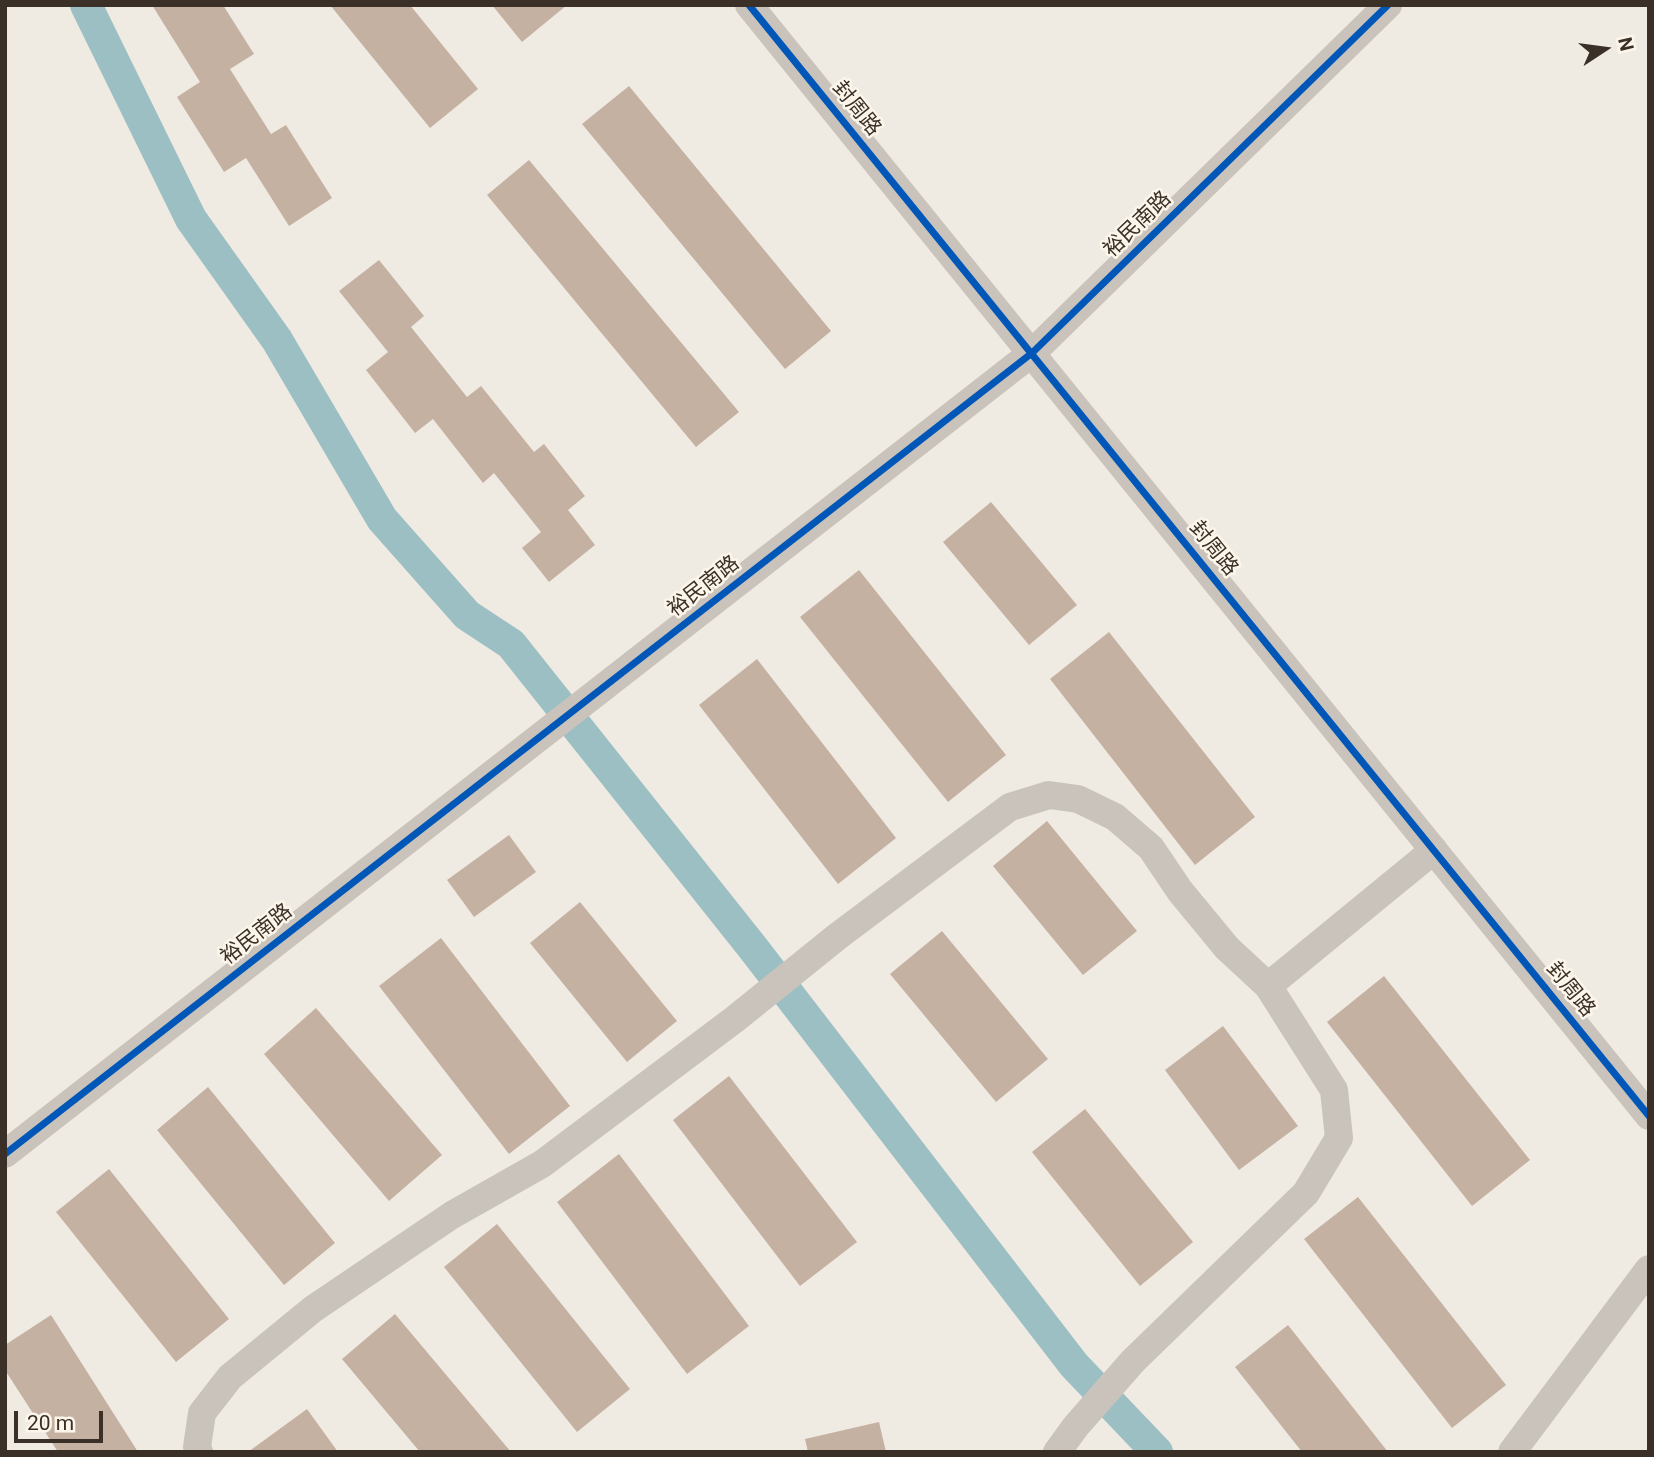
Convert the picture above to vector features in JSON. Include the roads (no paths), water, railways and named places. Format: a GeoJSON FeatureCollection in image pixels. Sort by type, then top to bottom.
{"type":"FeatureCollection","features":[{"type":"Feature","properties":{"kind":"street","name":"封周路"},"geometry":{"type":"LineString","coordinates":[[749,5],[1649,1116]]}},
{"type":"Feature","properties":{"kind":"street","name":"裕民南路"},"geometry":{"type":"LineString","coordinates":[[5,1154],[1032,353],[1388,5]]}},
{"type":"Feature","properties":{"kind":"street"},"geometry":{"type":"LineString","coordinates":[[199,1452],[197,1447],[202,1413],[230,1377],[303,1318],[452,1216],[542,1164],[1010,807],[1049,795],[1079,799],[1115,817],[1151,848],[1180,891],[1227,948],[1268,986],[1334,1090],[1339,1138],[1306,1193],[1133,1361],[1057,1452]]}},
{"type":"Feature","properties":{"kind":"street"},"geometry":{"type":"LineString","coordinates":[[1268,986],[1434,850]]}},
{"type":"Feature","properties":{"kind":"street"},"geometry":{"type":"LineString","coordinates":[[1512,1452],[1649,1269]]}},
{"type":"Feature","properties":{"kind":"waterway"},"geometry":{"type":"LineString","coordinates":[[86,5],[191,219],[277,340],[382,519],[467,615],[511,644],[753,948],[1074,1365],[1157,1452]]}}]}
